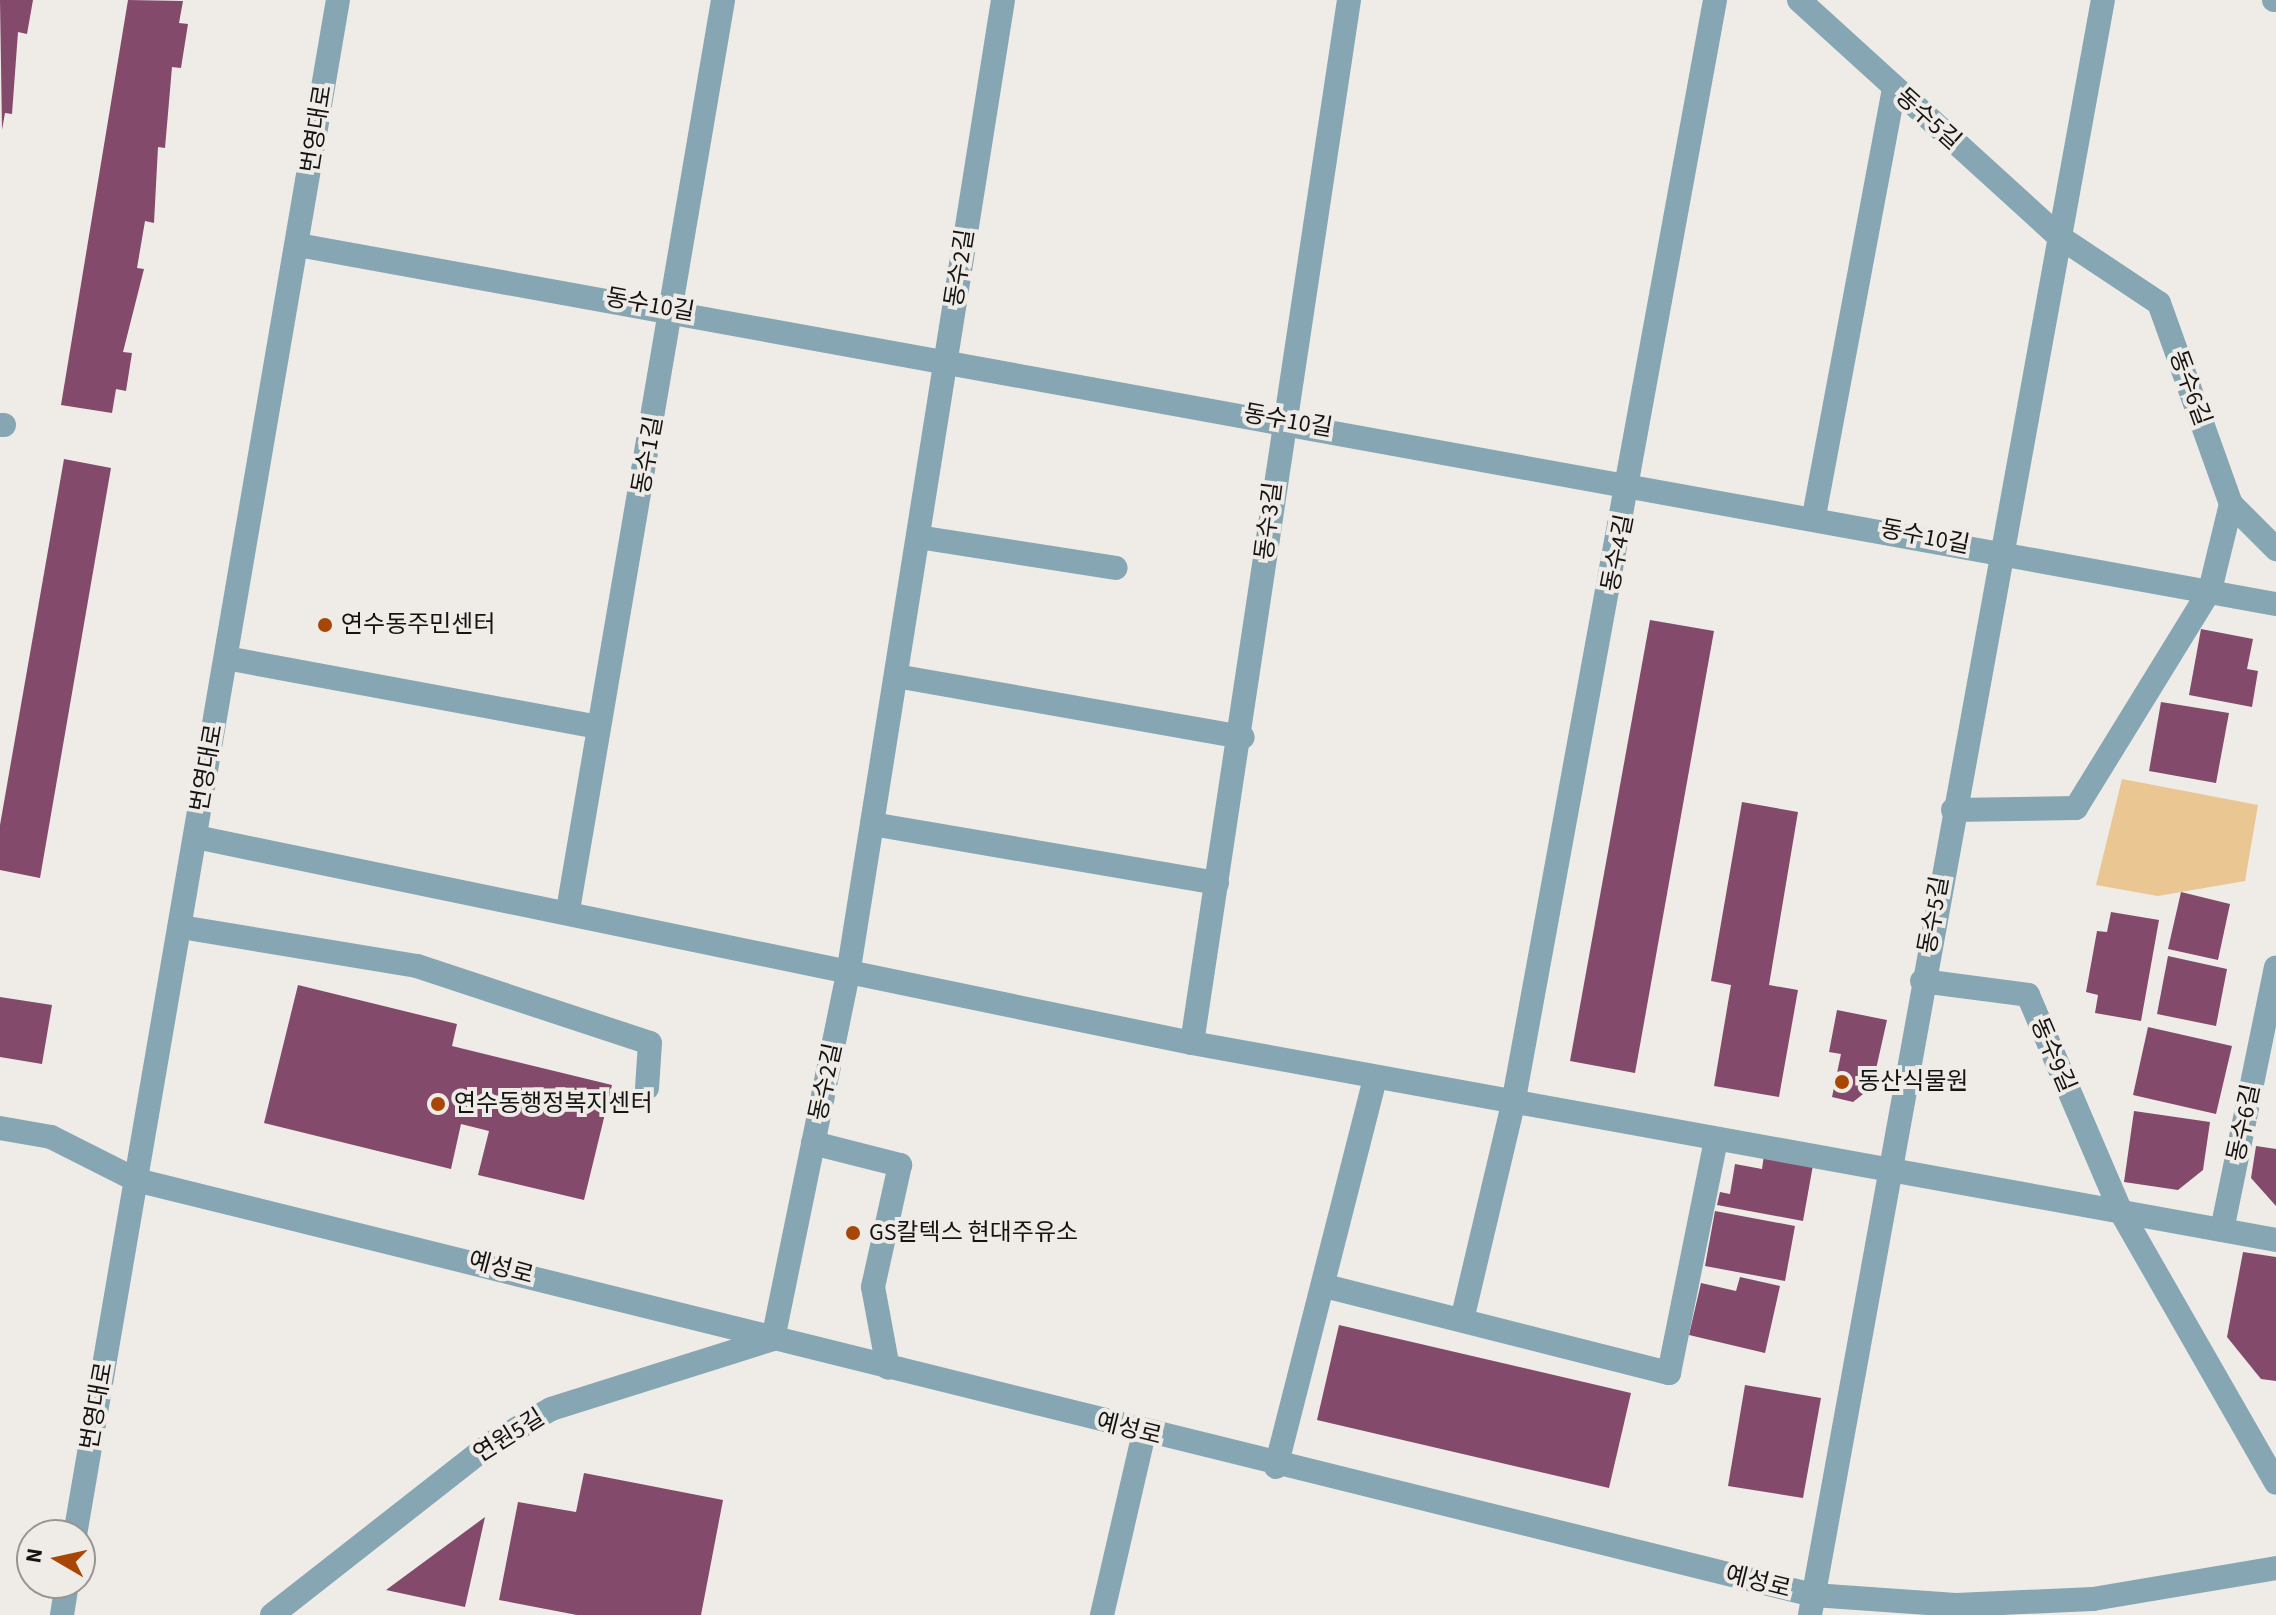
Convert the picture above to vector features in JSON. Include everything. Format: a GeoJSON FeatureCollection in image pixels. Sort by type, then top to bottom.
{"type":"FeatureCollection","features":[{"type":"Feature","properties":{"kind":"street","name":"번영대로"},"geometry":{"type":"LineString","coordinates":[[78,1519],[338,0]]}},
{"type":"Feature","properties":{"kind":"street","name":"동수1길"},"geometry":{"type":"LineString","coordinates":[[568,910],[598,727],[675,309],[723,0]]}},
{"type":"Feature","properties":{"kind":"street","name":"동수2길"},"geometry":{"type":"LineString","coordinates":[[773,1339],[849,968],[1003,0]]}},
{"type":"Feature","properties":{"kind":"street","name":"동수3길"},"geometry":{"type":"LineString","coordinates":[[1192,1043],[1243,737],[1281,420],[1349,0]]}},
{"type":"Feature","properties":{"kind":"street","name":"동수4길"},"geometry":{"type":"LineString","coordinates":[[1513,1104],[1631,482],[1715,0]]}},
{"type":"Feature","properties":{"kind":"street","name":"동수5길"},"geometry":{"type":"LineString","coordinates":[[1799,0],[2058,236]]}},
{"type":"Feature","properties":{"kind":"street","name":"동수5길"},"geometry":{"type":"LineString","coordinates":[[1812,1605],[1953,810],[2103,0]]}},
{"type":"Feature","properties":{"kind":"street"},"geometry":{"type":"LineString","coordinates":[[1814,516],[1894,89]]}},
{"type":"Feature","properties":{"kind":"street","name":"동수6길"},"geometry":{"type":"LineString","coordinates":[[2058,236],[2159,303],[2231,504]]}},
{"type":"Feature","properties":{"kind":"street","name":"동수10길"},"geometry":{"type":"LineString","coordinates":[[298,245],[675,309],[1631,482],[2276,604]]}},
{"type":"Feature","properties":{"kind":"street"},"geometry":{"type":"LineString","coordinates":[[2231,504],[2276,549]]}},
{"type":"Feature","properties":{"kind":"street"},"geometry":{"type":"LineString","coordinates":[[1953,810],[2076,808],[2210,590],[2231,504]]}},
{"type":"Feature","properties":{"kind":"street"},"geometry":{"type":"LineString","coordinates":[[918,537],[1116,568]]}},
{"type":"Feature","properties":{"kind":"street"},"geometry":{"type":"LineString","coordinates":[[226,658],[598,727]]}},
{"type":"Feature","properties":{"kind":"street"},"geometry":{"type":"LineString","coordinates":[[896,676],[1243,737]]}},
{"type":"Feature","properties":{"kind":"street"},"geometry":{"type":"LineString","coordinates":[[872,824],[1217,883]]}},
{"type":"Feature","properties":{"kind":"street"},"geometry":{"type":"LineString","coordinates":[[196,837],[849,968],[1192,1043],[1513,1104],[2276,1240]]}},
{"type":"Feature","properties":{"kind":"street"},"geometry":{"type":"LineString","coordinates":[[181,927],[417,966],[650,1043],[647,1088]]}},
{"type":"Feature","properties":{"kind":"street","name":"동수6길"},"geometry":{"type":"LineString","coordinates":[[2222,1230],[2267,1053],[2276,968]]}},
{"type":"Feature","properties":{"kind":"street","name":"동수9길"},"geometry":{"type":"LineString","coordinates":[[1922,981],[2028,995],[2121,1212]]}},
{"type":"Feature","properties":{"kind":"street"},"geometry":{"type":"LineString","coordinates":[[1276,1467],[1325,1286],[1375,1078]]}},
{"type":"Feature","properties":{"kind":"street"},"geometry":{"type":"LineString","coordinates":[[1462,1320],[1513,1104]]}},
{"type":"Feature","properties":{"kind":"street","name":"예성로"},"geometry":{"type":"LineString","coordinates":[[0,1128],[51,1137],[136,1180],[888,1368],[1812,1605],[1956,1605],[2093,1599],[2276,1568]]}},
{"type":"Feature","properties":{"kind":"street"},"geometry":{"type":"LineString","coordinates":[[1325,1286],[1669,1373],[1716,1140]]}},
{"type":"Feature","properties":{"kind":"street"},"geometry":{"type":"LineString","coordinates":[[813,1143],[900,1165],[873,1287],[888,1368]]}},
{"type":"Feature","properties":{"kind":"street"},"geometry":{"type":"LineString","coordinates":[[2121,1212],[2276,1483]]}},
{"type":"Feature","properties":{"kind":"street","name":"연원5길"},"geometry":{"type":"LineString","coordinates":[[277,1611],[490,1444],[551,1409],[773,1339]]}},
{"type":"Feature","properties":{"kind":"street"},"geometry":{"type":"LineString","coordinates":[[1102,1615],[1144,1433]]}},
{"type":"Feature","properties":{"kind":"street","name":"연원5길"},"geometry":{"type":"LineString","coordinates":[[277,1611],[306,1615]]}},
{"type":"Feature","properties":{"kind":"shaded area"},"geometry":{"type":"Polygon","coordinates":[[[2122,779],[2258,805],[2245,881],[2158,896],[2096,885],[2122,779]]]}},
{"type":"Feature","properties":{"kind":"building"},"geometry":{"type":"Polygon","coordinates":[[[0,0],[33,0],[27,34],[18,32],[12,114],[5,113],[2,130],[0,0]]]}},
{"type":"Feature","properties":{"kind":"building"},"geometry":{"type":"Polygon","coordinates":[[[128,0],[183,1],[179,23],[188,24],[181,68],[172,67],[165,148],[158,147],[154,223],[145,221],[137,268],[144,269],[123,352],[132,353],[126,391],[116,389],[112,413],[61,405],[128,0]]]}},
{"type":"Feature","properties":{"kind":"building"},"geometry":{"type":"Polygon","coordinates":[[[64,459],[111,468],[40,878],[0,870],[0,825],[64,459]]]}},
{"type":"Feature","properties":{"kind":"building"},"geometry":{"type":"Polygon","coordinates":[[[1650,620],[1714,631],[1635,1073],[1570,1061],[1650,620]]]}},
{"type":"Feature","properties":{"kind":"building"},"geometry":{"type":"Polygon","coordinates":[[[2201,629],[2253,639],[2247,669],[2258,671],[2252,707],[2189,695],[2201,629]]]}},
{"type":"Feature","properties":{"kind":"building"},"geometry":{"type":"Polygon","coordinates":[[[2161,702],[2229,713],[2216,783],[2149,771],[2161,702]]]}},
{"type":"Feature","properties":{"kind":"building"},"geometry":{"type":"Polygon","coordinates":[[[1742,802],[1798,812],[1769,985],[1798,990],[1779,1097],[1714,1086],[1731,985],[1711,981],[1742,802]]]}},
{"type":"Feature","properties":{"kind":"building"},"geometry":{"type":"Polygon","coordinates":[[[2181,892],[2230,904],[2218,960],[2168,949],[2181,892]]]}},
{"type":"Feature","properties":{"kind":"building"},"geometry":{"type":"Polygon","coordinates":[[[2111,912],[2159,920],[2141,1021],[2095,1013],[2098,995],[2086,992],[2097,931],[2107,932],[2111,912]]]}},
{"type":"Feature","properties":{"kind":"building"},"geometry":{"type":"Polygon","coordinates":[[[2168,956],[2227,969],[2216,1026],[2157,1014],[2168,956]]]}},
{"type":"Feature","properties":{"kind":"building","name":"연수동행정복지센터"},"geometry":{"type":"Polygon","coordinates":[[[298,985],[457,1024],[452,1046],[612,1085],[584,1200],[478,1175],[489,1131],[461,1124],[451,1169],[264,1123],[298,985]]]}},
{"type":"Feature","properties":{"kind":"building"},"geometry":{"type":"Polygon","coordinates":[[[0,997],[52,1005],[42,1064],[0,1057],[0,997]]]}},
{"type":"Feature","properties":{"kind":"building"},"geometry":{"type":"Polygon","coordinates":[[[1837,1010],[1887,1020],[1872,1087],[1853,1102],[1832,1097],[1841,1054],[1829,1052],[1837,1010]]]}},
{"type":"Feature","properties":{"kind":"building"},"geometry":{"type":"Polygon","coordinates":[[[2148,1027],[2232,1046],[2216,1114],[2133,1095],[2148,1027]]]}},
{"type":"Feature","properties":{"kind":"building"},"geometry":{"type":"Polygon","coordinates":[[[2134,1111],[2210,1122],[2203,1170],[2178,1190],[2124,1182],[2134,1111]]]}},
{"type":"Feature","properties":{"kind":"building"},"geometry":{"type":"Polygon","coordinates":[[[2256,1146],[2276,1149],[2276,1206],[2251,1178],[2256,1146]]]}},
{"type":"Feature","properties":{"kind":"building"},"geometry":{"type":"Polygon","coordinates":[[[1764,1155],[1813,1165],[1803,1221],[1717,1205],[1720,1192],[1730,1194],[1735,1164],[1762,1169],[1764,1155]]]}},
{"type":"Feature","properties":{"kind":"building"},"geometry":{"type":"Polygon","coordinates":[[[1715,1211],[1795,1226],[1785,1281],[1705,1266],[1715,1211]]]}},
{"type":"Feature","properties":{"kind":"building"},"geometry":{"type":"Polygon","coordinates":[[[2243,1252],[2276,1257],[2276,1381],[2261,1379],[2227,1337],[2243,1252]]]}},
{"type":"Feature","properties":{"kind":"building"},"geometry":{"type":"Polygon","coordinates":[[[1740,1277],[1780,1286],[1765,1353],[1689,1335],[1701,1283],[1736,1291],[1740,1277]]]}},
{"type":"Feature","properties":{"kind":"building"},"geometry":{"type":"Polygon","coordinates":[[[1339,1325],[1631,1393],[1609,1488],[1317,1420],[1339,1325]]]}},
{"type":"Feature","properties":{"kind":"building"},"geometry":{"type":"Polygon","coordinates":[[[1745,1385],[1821,1398],[1803,1498],[1728,1486],[1745,1385]]]}},
{"type":"Feature","properties":{"kind":"building"},"geometry":{"type":"Polygon","coordinates":[[[584,1473],[723,1500],[701,1615],[577,1615],[499,1600],[518,1502],[576,1512],[584,1473]]]}},
{"type":"Feature","properties":{"kind":"building"},"geometry":{"type":"Polygon","coordinates":[[[485,1517],[465,1607],[386,1590],[485,1517]]]}},
{"type":"Feature","properties":{"kind":"place","name":"연수동주민센터"},"geometry":{"type":"Point","coordinates":[325,625]}},
{"type":"Feature","properties":{"kind":"place","name":"동산식물원"},"geometry":{"type":"Point","coordinates":[1842,1082]}},
{"type":"Feature","properties":{"kind":"place","name":"연수동행정복지센터"},"geometry":{"type":"Point","coordinates":[438,1104]}},
{"type":"Feature","properties":{"kind":"place","name":"GS칼텍스 현대주유소"},"geometry":{"type":"Point","coordinates":[853,1233]}}]}
